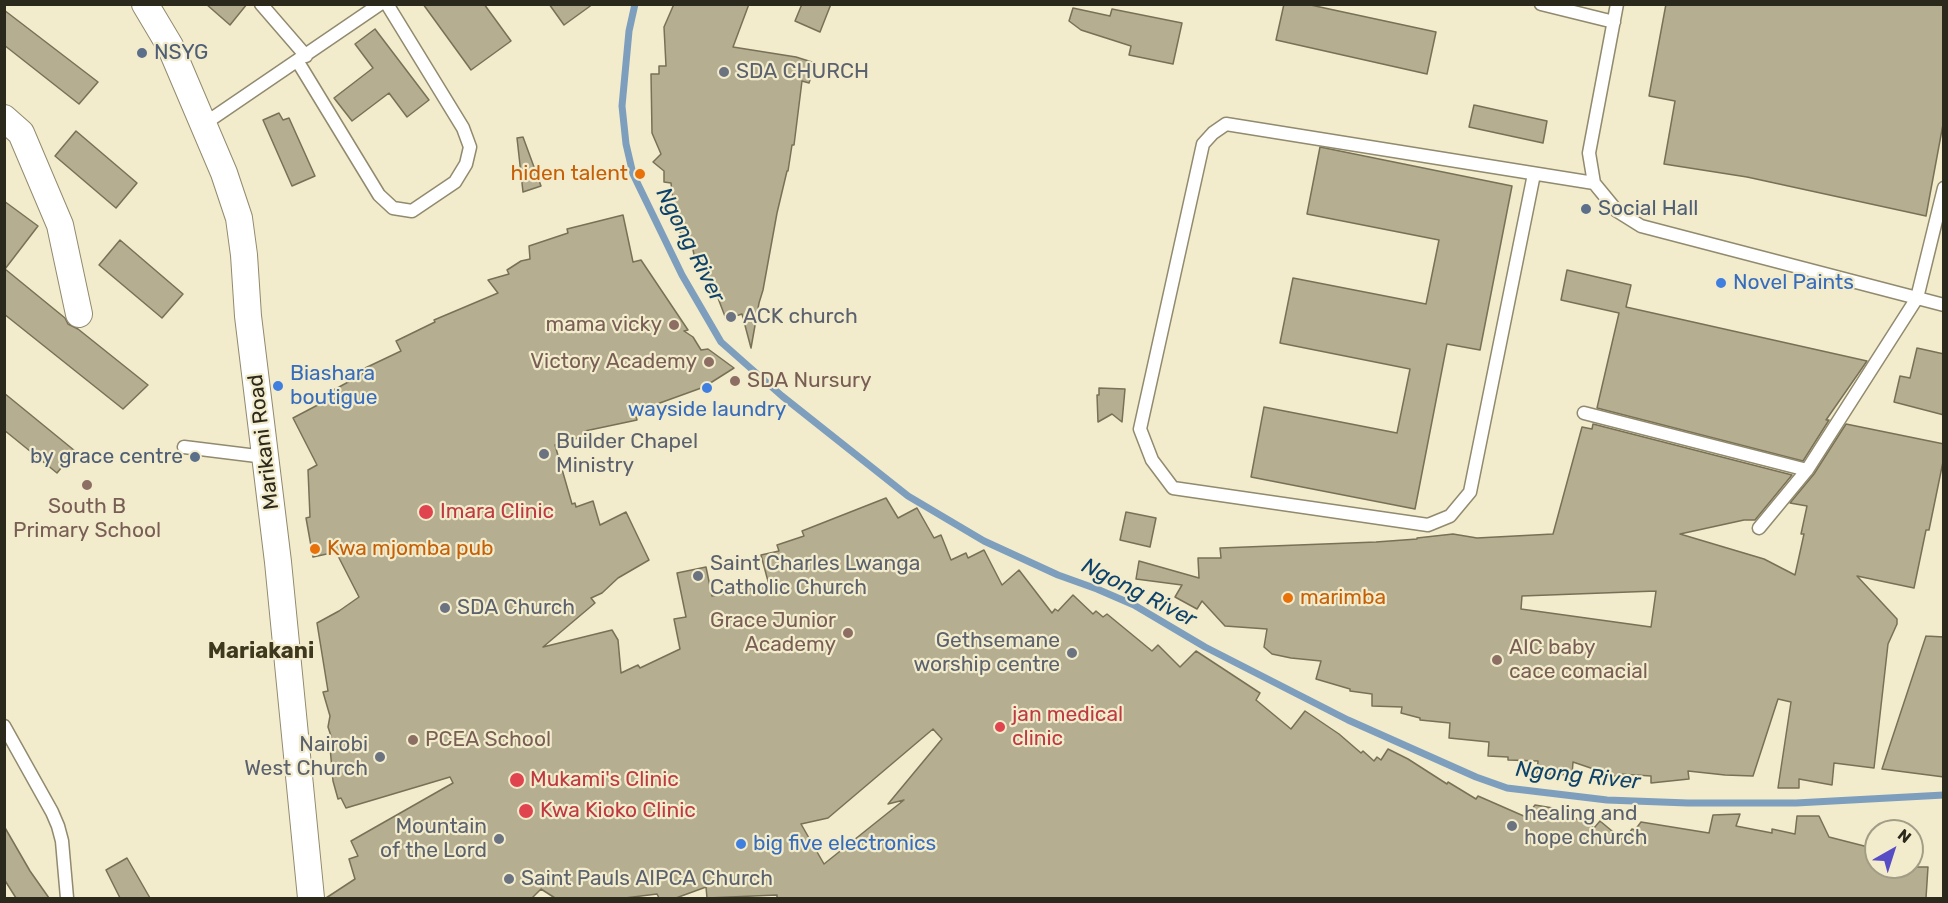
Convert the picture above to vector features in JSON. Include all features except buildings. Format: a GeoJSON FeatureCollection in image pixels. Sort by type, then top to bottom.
{"type":"FeatureCollection","features":[{"type":"Feature","properties":{"kind":"street","name":"Marikani Road"},"geometry":{"type":"LineString","coordinates":[[145,4],[170,46],[224,173],[239,218],[248,316],[278,562],[310,898]]}},
{"type":"Feature","properties":{"kind":"street"},"geometry":{"type":"LineString","coordinates":[[4,118],[21,133],[60,225],[79,314]]}},
{"type":"Feature","properties":{"kind":"lane"},"geometry":{"type":"LineString","coordinates":[[261,4],[302,59],[379,195],[393,208],[412,211],[455,182],[466,164],[470,147],[463,128],[387,4]]}},
{"type":"Feature","properties":{"kind":"lane"},"geometry":{"type":"LineString","coordinates":[[204,124],[380,4]]}},
{"type":"Feature","properties":{"kind":"lane"},"geometry":{"type":"LineString","coordinates":[[1541,4],[1614,22]]}},
{"type":"Feature","properties":{"kind":"lane"},"geometry":{"type":"LineString","coordinates":[[1617,4],[1589,153],[1594,183],[1617,210],[1641,226],[1944,305]]}},
{"type":"Feature","properties":{"kind":"lane"},"geometry":{"type":"LineString","coordinates":[[1534,174],[1470,492],[1450,516],[1428,525],[1173,488],[1152,460],[1140,429],[1203,144],[1213,133],[1226,124],[1594,183]]}},
{"type":"Feature","properties":{"kind":"lane"},"geometry":{"type":"LineString","coordinates":[[1759,528],[1806,470],[1917,298],[1944,188]]}},
{"type":"Feature","properties":{"kind":"lane"},"geometry":{"type":"LineString","coordinates":[[1584,413],[1806,470]]}},
{"type":"Feature","properties":{"kind":"lane"},"geometry":{"type":"LineString","coordinates":[[184,447],[265,457]]}},
{"type":"Feature","properties":{"kind":"lane"},"geometry":{"type":"LineString","coordinates":[[4,726],[58,826],[62,841],[67,898]]}},
{"type":"Feature","properties":{"kind":"waterway","name":"Ngong River"},"geometry":{"type":"LineString","coordinates":[[635,4],[629,31],[622,106],[626,144],[633,174],[682,275],[721,342],[782,396],[908,496],[984,541],[1058,575],[1134,605],[1205,647],[1348,720],[1476,777],[1507,788],[1607,800],[1688,803],[1796,803],[1944,795]]}},
{"type":"Feature","properties":{"kind":"place","name":"NSYG"},"geometry":{"type":"Point","coordinates":[142,53]}},
{"type":"Feature","properties":{"kind":"place","name":"SDA CHURCH"},"geometry":{"type":"Point","coordinates":[724,72]}},
{"type":"Feature","properties":{"kind":"place","name":"hiden talent"},"geometry":{"type":"Point","coordinates":[640,174]}},
{"type":"Feature","properties":{"kind":"place","name":"Social Hall"},"geometry":{"type":"Point","coordinates":[1586,209]}},
{"type":"Feature","properties":{"kind":"place","name":"Novel Paints"},"geometry":{"type":"Point","coordinates":[1721,283]}},
{"type":"Feature","properties":{"kind":"place","name":"ACK church"},"geometry":{"type":"Point","coordinates":[731,317]}},
{"type":"Feature","properties":{"kind":"place","name":"mama vicky"},"geometry":{"type":"Point","coordinates":[674,325]}},
{"type":"Feature","properties":{"kind":"place","name":"Victory Academy"},"geometry":{"type":"Point","coordinates":[709,362]}},
{"type":"Feature","properties":{"kind":"place","name":"SDA Nursury"},"geometry":{"type":"Point","coordinates":[735,381]}},
{"type":"Feature","properties":{"kind":"place","name":"Biashara boutigue"},"geometry":{"type":"Point","coordinates":[278,386]}},
{"type":"Feature","properties":{"kind":"place","name":"wayside laundry"},"geometry":{"type":"Point","coordinates":[707,388]}},
{"type":"Feature","properties":{"kind":"place","name":"Builder Chapel Ministry"},"geometry":{"type":"Point","coordinates":[544,454]}},
{"type":"Feature","properties":{"kind":"place","name":"by grace centre"},"geometry":{"type":"Point","coordinates":[195,457]}},
{"type":"Feature","properties":{"kind":"place","name":"South B Primary School"},"geometry":{"type":"Point","coordinates":[87,485]}},
{"type":"Feature","properties":{"kind":"place","name":"Imara Clinic"},"geometry":{"type":"Point","coordinates":[426,512]}},
{"type":"Feature","properties":{"kind":"place","name":"Kwa mjomba pub"},"geometry":{"type":"Point","coordinates":[315,549]}},
{"type":"Feature","properties":{"kind":"place","name":"Saint Charles Lwanga Catholic Church"},"geometry":{"type":"Point","coordinates":[698,576]}},
{"type":"Feature","properties":{"kind":"place","name":"marimba"},"geometry":{"type":"Point","coordinates":[1288,598]}},
{"type":"Feature","properties":{"kind":"place","name":"SDA Church"},"geometry":{"type":"Point","coordinates":[445,608]}},
{"type":"Feature","properties":{"kind":"place","name":"Grace Junior Academy"},"geometry":{"type":"Point","coordinates":[848,633]}},
{"type":"Feature","properties":{"kind":"place","name":"Gethsemane worship centre"},"geometry":{"type":"Point","coordinates":[1072,653]}},
{"type":"Feature","properties":{"kind":"place","name":"AIC baby cace comacial"},"geometry":{"type":"Point","coordinates":[1497,660]}},
{"type":"Feature","properties":{"kind":"place","name":"jan medical clinic"},"geometry":{"type":"Point","coordinates":[1000,727]}},
{"type":"Feature","properties":{"kind":"place","name":"PCEA School"},"geometry":{"type":"Point","coordinates":[413,740]}},
{"type":"Feature","properties":{"kind":"place","name":"Nairobi West Church"},"geometry":{"type":"Point","coordinates":[380,757]}},
{"type":"Feature","properties":{"kind":"place","name":"Mukami's Clinic"},"geometry":{"type":"Point","coordinates":[517,780]}},
{"type":"Feature","properties":{"kind":"place","name":"Kwa Kioko Clinic"},"geometry":{"type":"Point","coordinates":[526,811]}},
{"type":"Feature","properties":{"kind":"place","name":"healing and hope church"},"geometry":{"type":"Point","coordinates":[1512,826]}},
{"type":"Feature","properties":{"kind":"place","name":"Mountain of the Lord"},"geometry":{"type":"Point","coordinates":[499,839]}},
{"type":"Feature","properties":{"kind":"place","name":"big five electronics"},"geometry":{"type":"Point","coordinates":[741,844]}},
{"type":"Feature","properties":{"kind":"place","name":"Saint Pauls AIPCA Church"},"geometry":{"type":"Point","coordinates":[509,879]}},
{"type":"Feature","properties":{"kind":"district","name":"Mariakani"},"geometry":{"type":"Point","coordinates":[261,652]}}]}
